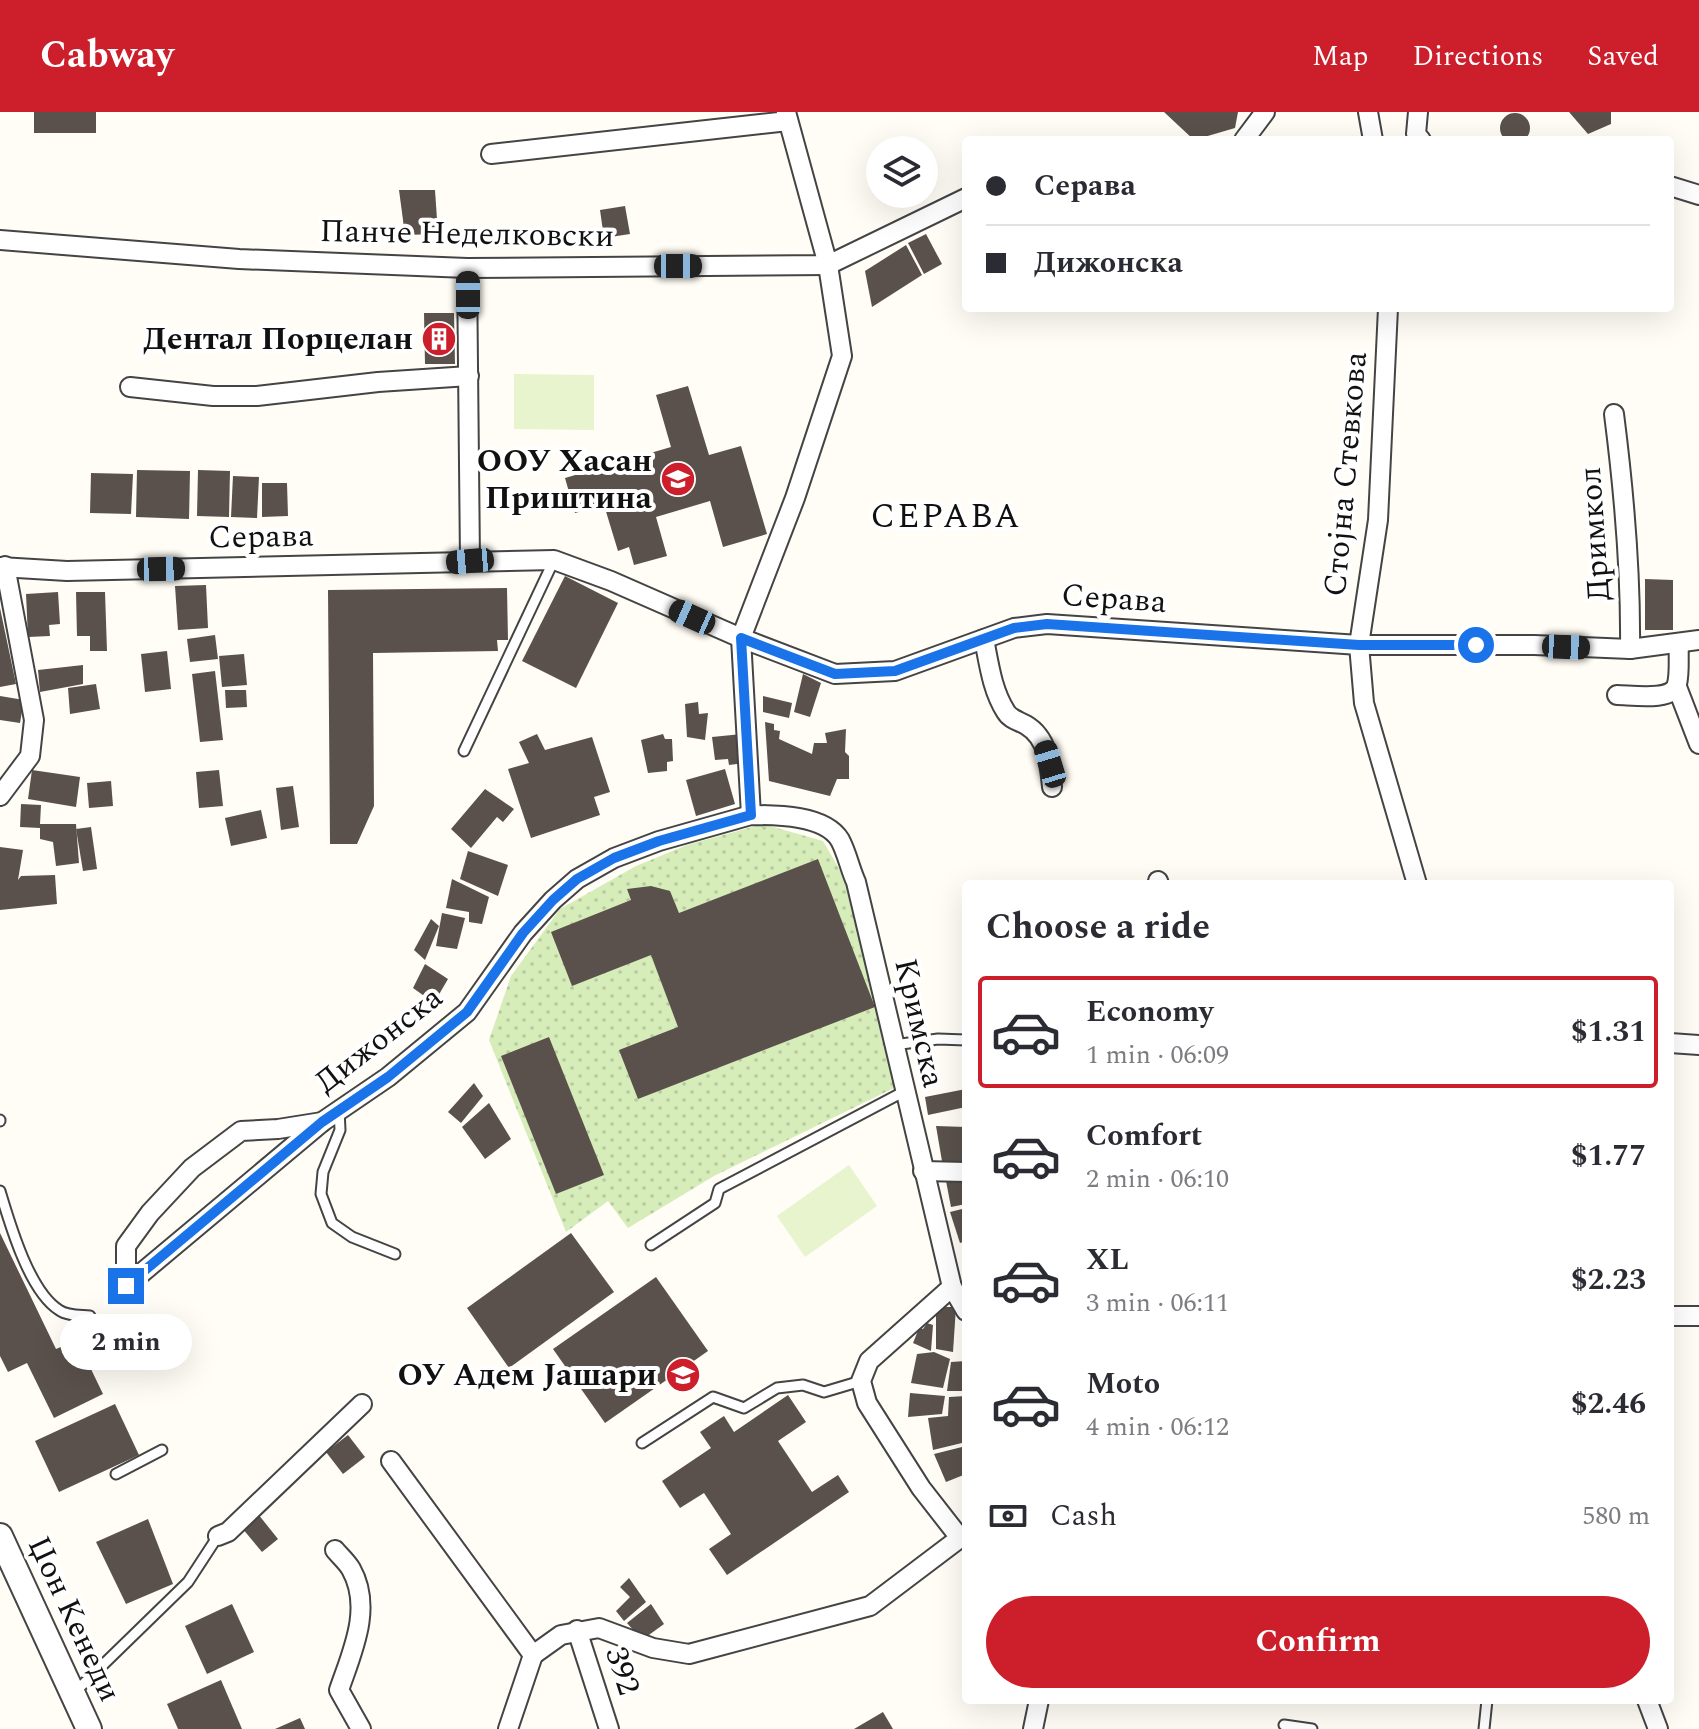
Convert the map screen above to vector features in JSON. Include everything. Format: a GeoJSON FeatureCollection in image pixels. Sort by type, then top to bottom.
{"type":"FeatureCollection","features":[{"type":"Feature","properties":{"kind":"street"},"geometry":{"type":"LineString","coordinates":[[1247,136],[1265,112]]}},
{"type":"Feature","properties":{"kind":"street"},"geometry":{"type":"LineString","coordinates":[[1368,112],[1372,136]]}},
{"type":"Feature","properties":{"kind":"street"},"geometry":{"type":"LineString","coordinates":[[1418,112],[1418,136]]}},
{"type":"Feature","properties":{"kind":"street"},"geometry":{"type":"LineString","coordinates":[[491,154],[787,116],[828,265],[842,356],[795,498],[741,638],[751,815]]}},
{"type":"Feature","properties":{"kind":"street"},"geometry":{"type":"LineString","coordinates":[[1674,187],[1699,195]]}},
{"type":"Feature","properties":{"kind":"street","name":"Панче Неделковски"},"geometry":{"type":"LineString","coordinates":[[0,240],[239,259],[467,268],[828,265],[962,200]]}},
{"type":"Feature","properties":{"kind":"street"},"geometry":{"type":"LineString","coordinates":[[467,268],[470,561]]}},
{"type":"Feature","properties":{"kind":"street","name":"Стојна Стевкова"},"geometry":{"type":"LineString","coordinates":[[1388,312],[1378,520],[1359,645],[1364,703],[1416,880]]}},
{"type":"Feature","properties":{"kind":"street"},"geometry":{"type":"LineString","coordinates":[[130,387],[213,396],[257,396],[378,382],[469,376]]}},
{"type":"Feature","properties":{"kind":"street","name":"Дримкол"},"geometry":{"type":"LineString","coordinates":[[1614,414],[1623,485],[1631,602],[1630,649]]}},
{"type":"Feature","properties":{"kind":"street","name":"Серава"},"geometry":{"type":"LineString","coordinates":[[0,796],[30,756],[34,720],[2,562],[67,571],[554,560],[835,674],[895,671],[1014,628],[1047,624],[1359,645],[1534,645],[1630,649],[1699,640]]}},
{"type":"Feature","properties":{"kind":"street"},"geometry":{"type":"LineString","coordinates":[[984,639],[996,695],[1008,716],[1030,727],[1044,743],[1052,787]]}},
{"type":"Feature","properties":{"kind":"street"},"geometry":{"type":"LineString","coordinates":[[1679,645],[1677,687],[1699,744]]}},
{"type":"Feature","properties":{"kind":"street"},"geometry":{"type":"LineString","coordinates":[[1617,695],[1664,696],[1677,687]]}},
{"type":"Feature","properties":{"kind":"street","name":"Кримска"},"geometry":{"type":"LineString","coordinates":[[751,815],[806,820],[824,826],[839,838],[856,882],[952,1287],[962,1304]]}},
{"type":"Feature","properties":{"kind":"street","name":"Дижонска"},"geometry":{"type":"LineString","coordinates":[[322,1122],[241,1131],[192,1168],[150,1213],[126,1246],[126,1286],[322,1122],[388,1077],[467,1012],[523,933],[577,879],[614,858],[659,841],[751,815]]}},
{"type":"Feature","properties":{"kind":"street"},"geometry":{"type":"LineString","coordinates":[[1674,1043],[1699,1045]]}},
{"type":"Feature","properties":{"kind":"street"},"geometry":{"type":"LineString","coordinates":[[923,1171],[962,1172]]}},
{"type":"Feature","properties":{"kind":"street"},"geometry":{"type":"LineString","coordinates":[[952,1287],[869,1361],[861,1381],[867,1403],[921,1488],[962,1541]]}},
{"type":"Feature","properties":{"kind":"street"},"geometry":{"type":"LineString","coordinates":[[1674,1316],[1699,1316]]}},
{"type":"Feature","properties":{"kind":"street"},"geometry":{"type":"LineString","coordinates":[[218,1536],[228,1532],[362,1404]]}},
{"type":"Feature","properties":{"kind":"street"},"geometry":{"type":"LineString","coordinates":[[391,1461],[533,1655]]}},
{"type":"Feature","properties":{"kind":"street","name":"Џон Кенеди"},"geometry":{"type":"LineString","coordinates":[[0,1536],[89,1729]]}},
{"type":"Feature","properties":{"kind":"street"},"geometry":{"type":"LineString","coordinates":[[508,1729],[533,1655],[561,1635],[599,1628],[672,1652],[689,1654],[870,1606],[962,1543]]}},
{"type":"Feature","properties":{"kind":"street"},"geometry":{"type":"LineString","coordinates":[[335,1550],[351,1570],[360,1601],[357,1637],[339,1690],[361,1729]]}},
{"type":"Feature","properties":{"kind":"street","name":"392"},"geometry":{"type":"LineString","coordinates":[[577,1630],[609,1729]]}},
{"type":"Feature","properties":{"kind":"street"},"geometry":{"type":"LineString","coordinates":[[1033,1729],[1038,1704]]}},
{"type":"Feature","properties":{"kind":"street"},"geometry":{"type":"LineString","coordinates":[[1649,1704],[1658,1729]]}},
{"type":"Feature","properties":{"kind":"lane"},"geometry":{"type":"LineString","coordinates":[[464,751],[554,560]]}},
{"type":"Feature","properties":{"kind":"lane"},"geometry":{"type":"LineString","coordinates":[[894,1045],[938,1039],[962,1040]]}},
{"type":"Feature","properties":{"kind":"lane"},"geometry":{"type":"LineString","coordinates":[[651,1245],[715,1203],[719,1189],[905,1091]]}},
{"type":"Feature","properties":{"kind":"lane"},"geometry":{"type":"LineString","coordinates":[[339,1109],[340,1130],[323,1172],[321,1194],[332,1223],[352,1237],[395,1254]]}},
{"type":"Feature","properties":{"kind":"lane"},"geometry":{"type":"LineString","coordinates":[[0,1191],[20,1248],[47,1300],[62,1313],[90,1316]]}},
{"type":"Feature","properties":{"kind":"lane"},"geometry":{"type":"LineString","coordinates":[[642,1443],[713,1397],[744,1408],[777,1388],[803,1385],[824,1392],[861,1381]]}},
{"type":"Feature","properties":{"kind":"lane"},"geometry":{"type":"LineString","coordinates":[[116,1474],[162,1450]]}},
{"type":"Feature","properties":{"kind":"lane"},"geometry":{"type":"LineString","coordinates":[[74,1693],[188,1582],[218,1536]]}},
{"type":"Feature","properties":{"kind":"lane"},"geometry":{"type":"LineString","coordinates":[[1484,1729],[1487,1704]]}},
{"type":"Feature","properties":{"kind":"lane"},"geometry":{"type":"LineString","coordinates":[[1284,1725],[1312,1729]]}},
{"type":"Feature","properties":{"kind":"green space"},"geometry":{"type":"Polygon","coordinates":[[[514,374],[594,375],[594,430],[514,429],[514,374]]]}},
{"type":"Feature","properties":{"kind":"green space"},"geometry":{"type":"Polygon","coordinates":[[[763,824],[823,841],[848,884],[898,1086],[714,1176],[628,1228],[608,1201],[566,1232],[489,1040],[511,976],[560,909],[636,866],[687,845],[763,824]]]}},
{"type":"Feature","properties":{"kind":"green space"},"geometry":{"type":"Polygon","coordinates":[[[849,1165],[877,1206],[805,1257],[777,1216],[849,1165]]]}},
{"type":"Feature","properties":{"kind":"building"},"geometry":{"type":"Polygon","coordinates":[[[34,112],[96,112],[96,133],[34,133],[34,112]]]}},
{"type":"Feature","properties":{"kind":"building"},"geometry":{"type":"Polygon","coordinates":[[[1164,112],[1238,112],[1235,128],[1208,136],[1190,136],[1164,112]]]}},
{"type":"Feature","properties":{"kind":"building"},"geometry":{"type":"Polygon","coordinates":[[[1569,112],[1611,112],[1611,124],[1588,134],[1569,112]]]}},
{"type":"Feature","properties":{"kind":"building"},"geometry":{"type":"Polygon","coordinates":[[[1515,113],[1528,122],[1530,128],[1526,136],[1504,136],[1500,128],[1505,118],[1515,113]]]}},
{"type":"Feature","properties":{"kind":"building"},"geometry":{"type":"Polygon","coordinates":[[[399,190],[435,190],[438,234],[405,235],[399,190]]]}},
{"type":"Feature","properties":{"kind":"building"},"geometry":{"type":"Polygon","coordinates":[[[625,206],[630,234],[604,238],[600,210],[625,206]]]}},
{"type":"Feature","properties":{"kind":"building"},"geometry":{"type":"Polygon","coordinates":[[[926,234],[942,264],[924,274],[908,243],[926,234]]]}},
{"type":"Feature","properties":{"kind":"building"},"geometry":{"type":"Polygon","coordinates":[[[906,245],[922,275],[872,307],[865,271],[906,245]]]}},
{"type":"Feature","properties":{"kind":"building","name":"Дентал Порцелан"},"geometry":{"type":"Polygon","coordinates":[[[424,313],[454,313],[455,364],[425,364],[424,313]]]}},
{"type":"Feature","properties":{"kind":"building"},"geometry":{"type":"Polygon","coordinates":[[[688,386],[709,455],[741,446],[767,534],[723,547],[710,501],[656,517],[667,556],[634,565],[629,547],[618,551],[604,505],[575,513],[565,478],[671,447],[656,395],[688,386]]]}},
{"type":"Feature","properties":{"kind":"building"},"geometry":{"type":"Polygon","coordinates":[[[137,470],[190,471],[189,519],[136,517],[137,470]]]}},
{"type":"Feature","properties":{"kind":"building"},"geometry":{"type":"Polygon","coordinates":[[[198,470],[230,471],[229,517],[197,516],[198,470]]]}},
{"type":"Feature","properties":{"kind":"building"},"geometry":{"type":"Polygon","coordinates":[[[91,473],[133,474],[131,514],[90,513],[91,473]]]}},
{"type":"Feature","properties":{"kind":"building"},"geometry":{"type":"Polygon","coordinates":[[[233,476],[259,477],[257,518],[231,517],[233,476]]]}},
{"type":"Feature","properties":{"kind":"building"},"geometry":{"type":"Polygon","coordinates":[[[262,483],[287,483],[288,516],[262,517],[262,483]]]}},
{"type":"Feature","properties":{"kind":"building"},"geometry":{"type":"Polygon","coordinates":[[[565,576],[618,603],[576,688],[522,661],[565,576]]]}},
{"type":"Feature","properties":{"kind":"building"},"geometry":{"type":"Polygon","coordinates":[[[1645,579],[1673,580],[1673,630],[1645,630],[1645,579]]]}},
{"type":"Feature","properties":{"kind":"building"},"geometry":{"type":"Polygon","coordinates":[[[206,585],[208,628],[178,630],[175,586],[206,585]]]}},
{"type":"Feature","properties":{"kind":"building"},"geometry":{"type":"Polygon","coordinates":[[[507,588],[508,640],[497,640],[498,651],[373,653],[374,806],[357,844],[330,844],[328,590],[507,588]]]}},
{"type":"Feature","properties":{"kind":"building"},"geometry":{"type":"Polygon","coordinates":[[[58,592],[60,624],[49,625],[50,636],[28,637],[26,594],[58,592]]]}},
{"type":"Feature","properties":{"kind":"building"},"geometry":{"type":"Polygon","coordinates":[[[76,592],[105,592],[107,651],[90,651],[90,636],[77,636],[76,592]]]}},
{"type":"Feature","properties":{"kind":"building"},"geometry":{"type":"Polygon","coordinates":[[[0,608],[16,684],[0,687],[0,608]]]}},
{"type":"Feature","properties":{"kind":"building"},"geometry":{"type":"Polygon","coordinates":[[[215,635],[218,659],[190,662],[187,639],[215,635]]]}},
{"type":"Feature","properties":{"kind":"building"},"geometry":{"type":"Polygon","coordinates":[[[167,651],[171,689],[145,692],[141,654],[167,651]]]}},
{"type":"Feature","properties":{"kind":"building"},"geometry":{"type":"Polygon","coordinates":[[[244,654],[247,685],[222,687],[219,656],[244,654]]]}},
{"type":"Feature","properties":{"kind":"building"},"geometry":{"type":"Polygon","coordinates":[[[83,665],[83,684],[40,692],[38,670],[83,665]]]}},
{"type":"Feature","properties":{"kind":"building"},"geometry":{"type":"Polygon","coordinates":[[[215,671],[223,740],[200,742],[192,674],[215,671]]]}},
{"type":"Feature","properties":{"kind":"building"},"geometry":{"type":"Polygon","coordinates":[[[803,674],[821,683],[810,717],[794,712],[803,674]]]}},
{"type":"Feature","properties":{"kind":"building"},"geometry":{"type":"Polygon","coordinates":[[[96,684],[100,709],[70,714],[68,688],[96,684]]]}},
{"type":"Feature","properties":{"kind":"building"},"geometry":{"type":"Polygon","coordinates":[[[225,690],[246,690],[247,707],[226,708],[225,690]]]}},
{"type":"Feature","properties":{"kind":"building"},"geometry":{"type":"Polygon","coordinates":[[[0,696],[24,700],[20,723],[0,720],[0,696]]]}},
{"type":"Feature","properties":{"kind":"building"},"geometry":{"type":"Polygon","coordinates":[[[763,696],[792,703],[789,718],[763,712],[763,696]]]}},
{"type":"Feature","properties":{"kind":"building"},"geometry":{"type":"Polygon","coordinates":[[[698,702],[699,714],[708,713],[705,740],[687,737],[685,704],[698,702]]]}},
{"type":"Feature","properties":{"kind":"building"},"geometry":{"type":"Polygon","coordinates":[[[765,722],[774,724],[774,730],[780,731],[779,739],[812,754],[814,743],[827,743],[825,733],[846,729],[849,779],[837,779],[830,796],[769,781],[765,722]]]}},
{"type":"Feature","properties":{"kind":"building"},"geometry":{"type":"Polygon","coordinates":[[[537,734],[545,750],[592,737],[610,792],[594,797],[600,815],[531,838],[508,769],[529,763],[519,742],[537,734]]]}},
{"type":"Feature","properties":{"kind":"building"},"geometry":{"type":"Polygon","coordinates":[[[663,734],[665,739],[672,739],[673,761],[667,762],[667,771],[648,773],[641,740],[663,734]]]}},
{"type":"Feature","properties":{"kind":"building"},"geometry":{"type":"Polygon","coordinates":[[[742,734],[745,763],[729,765],[728,759],[715,760],[712,737],[742,734]]]}},
{"type":"Feature","properties":{"kind":"building"},"geometry":{"type":"Polygon","coordinates":[[[725,769],[735,804],[696,816],[686,780],[725,769]]]}},
{"type":"Feature","properties":{"kind":"building"},"geometry":{"type":"Polygon","coordinates":[[[32,770],[80,777],[76,807],[28,799],[32,770]]]}},
{"type":"Feature","properties":{"kind":"building"},"geometry":{"type":"Polygon","coordinates":[[[219,770],[223,806],[199,808],[196,772],[219,770]]]}},
{"type":"Feature","properties":{"kind":"building"},"geometry":{"type":"Polygon","coordinates":[[[111,781],[113,806],[89,808],[87,783],[111,781]]]}},
{"type":"Feature","properties":{"kind":"building"},"geometry":{"type":"Polygon","coordinates":[[[293,786],[299,827],[281,830],[276,788],[293,786]]]}},
{"type":"Feature","properties":{"kind":"building"},"geometry":{"type":"Polygon","coordinates":[[[485,789],[514,809],[503,822],[497,817],[471,848],[451,829],[485,789]]]}},
{"type":"Feature","properties":{"kind":"building"},"geometry":{"type":"Polygon","coordinates":[[[21,804],[41,805],[40,824],[76,824],[79,863],[56,866],[53,842],[40,839],[40,828],[20,827],[21,804]]]}},
{"type":"Feature","properties":{"kind":"building"},"geometry":{"type":"Polygon","coordinates":[[[261,810],[267,838],[231,846],[225,818],[261,810]]]}},
{"type":"Feature","properties":{"kind":"building"},"geometry":{"type":"Polygon","coordinates":[[[91,827],[97,869],[83,871],[76,829],[91,827]]]}},
{"type":"Feature","properties":{"kind":"building"},"geometry":{"type":"Polygon","coordinates":[[[0,847],[23,850],[18,880],[21,876],[55,875],[57,904],[0,910],[0,847]]]}},
{"type":"Feature","properties":{"kind":"building"},"geometry":{"type":"Polygon","coordinates":[[[468,851],[508,865],[498,896],[460,879],[468,851]]]}},
{"type":"Feature","properties":{"kind":"building"},"geometry":{"type":"Polygon","coordinates":[[[818,859],[875,1007],[638,1099],[619,1050],[678,1027],[651,955],[572,986],[551,932],[631,900],[627,889],[651,886],[670,891],[679,913],[818,859]]]}},
{"type":"Feature","properties":{"kind":"building"},"geometry":{"type":"Polygon","coordinates":[[[452,879],[489,897],[482,924],[469,922],[469,912],[446,908],[452,879]]]}},
{"type":"Feature","properties":{"kind":"building"},"geometry":{"type":"Polygon","coordinates":[[[442,913],[465,918],[457,949],[436,946],[442,913]]]}},
{"type":"Feature","properties":{"kind":"building"},"geometry":{"type":"Polygon","coordinates":[[[431,919],[439,926],[425,960],[414,950],[431,919]]]}},
{"type":"Feature","properties":{"kind":"building"},"geometry":{"type":"Polygon","coordinates":[[[425,964],[448,979],[434,1003],[413,988],[425,964]]]}},
{"type":"Feature","properties":{"kind":"building"},"geometry":{"type":"Polygon","coordinates":[[[549,1037],[604,1175],[556,1194],[501,1056],[549,1037]]]}},
{"type":"Feature","properties":{"kind":"building"},"geometry":{"type":"Polygon","coordinates":[[[474,1083],[483,1096],[461,1123],[448,1112],[474,1083]]]}},
{"type":"Feature","properties":{"kind":"building"},"geometry":{"type":"Polygon","coordinates":[[[962,1090],[962,1108],[928,1115],[925,1097],[962,1090]]]}},
{"type":"Feature","properties":{"kind":"building"},"geometry":{"type":"Polygon","coordinates":[[[489,1103],[511,1139],[485,1159],[462,1127],[489,1103]]]}},
{"type":"Feature","properties":{"kind":"building"},"geometry":{"type":"Polygon","coordinates":[[[936,1126],[962,1127],[962,1168],[943,1167],[936,1126]]]}},
{"type":"Feature","properties":{"kind":"building"},"geometry":{"type":"Polygon","coordinates":[[[946,1181],[962,1181],[962,1205],[951,1207],[946,1181]]]}},
{"type":"Feature","properties":{"kind":"building"},"geometry":{"type":"Polygon","coordinates":[[[962,1209],[962,1242],[960,1243],[950,1212],[962,1209]]]}},
{"type":"Feature","properties":{"kind":"building"},"geometry":{"type":"Polygon","coordinates":[[[0,1233],[56,1349],[77,1340],[103,1394],[54,1418],[27,1363],[8,1372],[0,1356],[0,1233]]]}},
{"type":"Feature","properties":{"kind":"building"},"geometry":{"type":"Polygon","coordinates":[[[571,1233],[614,1292],[509,1368],[467,1308],[571,1233]]]}},
{"type":"Feature","properties":{"kind":"building"},"geometry":{"type":"Polygon","coordinates":[[[656,1277],[708,1351],[605,1423],[553,1349],[656,1277]]]}},
{"type":"Feature","properties":{"kind":"building"},"geometry":{"type":"Polygon","coordinates":[[[936,1307],[956,1307],[953,1352],[936,1349],[936,1307]]]}},
{"type":"Feature","properties":{"kind":"building"},"geometry":{"type":"Polygon","coordinates":[[[927,1323],[933,1325],[931,1351],[913,1343],[919,1328],[923,1329],[927,1323]]]}},
{"type":"Feature","properties":{"kind":"building"},"geometry":{"type":"Polygon","coordinates":[[[934,1352],[950,1359],[943,1388],[911,1383],[917,1354],[934,1352]]]}},
{"type":"Feature","properties":{"kind":"building"},"geometry":{"type":"Polygon","coordinates":[[[962,1361],[962,1391],[947,1391],[951,1362],[962,1361]]]}},
{"type":"Feature","properties":{"kind":"building"},"geometry":{"type":"Polygon","coordinates":[[[910,1393],[945,1396],[942,1414],[908,1417],[910,1393]]]}},
{"type":"Feature","properties":{"kind":"building"},"geometry":{"type":"Polygon","coordinates":[[[788,1395],[806,1422],[778,1441],[812,1492],[838,1475],[849,1492],[727,1575],[709,1549],[731,1534],[704,1493],[680,1508],[662,1481],[711,1448],[700,1432],[724,1416],[734,1432],[788,1395]]]}},
{"type":"Feature","properties":{"kind":"building"},"geometry":{"type":"Polygon","coordinates":[[[962,1396],[962,1443],[933,1450],[928,1418],[948,1416],[949,1397],[962,1396]]]}},
{"type":"Feature","properties":{"kind":"building"},"geometry":{"type":"Polygon","coordinates":[[[115,1404],[139,1455],[59,1492],[35,1441],[115,1404]]]}},
{"type":"Feature","properties":{"kind":"building"},"geometry":{"type":"Polygon","coordinates":[[[348,1435],[365,1457],[343,1474],[326,1452],[348,1435]]]}},
{"type":"Feature","properties":{"kind":"building"},"geometry":{"type":"Polygon","coordinates":[[[962,1447],[962,1476],[946,1482],[934,1454],[962,1447]]]}},
{"type":"Feature","properties":{"kind":"building"},"geometry":{"type":"Polygon","coordinates":[[[258,1514],[278,1539],[262,1552],[242,1528],[258,1514]]]}},
{"type":"Feature","properties":{"kind":"building"},"geometry":{"type":"Polygon","coordinates":[[[148,1519],[173,1584],[126,1604],[96,1542],[148,1519]]]}},
{"type":"Feature","properties":{"kind":"building"},"geometry":{"type":"Polygon","coordinates":[[[629,1578],[646,1602],[624,1621],[616,1611],[630,1597],[620,1587],[629,1578]]]}},
{"type":"Feature","properties":{"kind":"building"},"geometry":{"type":"Polygon","coordinates":[[[232,1604],[254,1652],[207,1674],[185,1626],[232,1604]]]}},
{"type":"Feature","properties":{"kind":"building"},"geometry":{"type":"Polygon","coordinates":[[[651,1604],[664,1624],[642,1640],[627,1623],[651,1604]]]}},
{"type":"Feature","properties":{"kind":"building"},"geometry":{"type":"Polygon","coordinates":[[[221,1680],[242,1729],[178,1729],[167,1704],[221,1680]]]}},
{"type":"Feature","properties":{"kind":"building"},"geometry":{"type":"Polygon","coordinates":[[[883,1712],[893,1729],[854,1729],[883,1712]]]}},
{"type":"Feature","properties":{"kind":"building"},"geometry":{"type":"Polygon","coordinates":[[[300,1718],[305,1729],[275,1729],[300,1718]]]}},
{"type":"Feature","properties":{"kind":"place","name":"Дентал Порцелан"},"geometry":{"type":"Point","coordinates":[439,339]}},
{"type":"Feature","properties":{"kind":"place","name":"ООУ Хасан Приштина"},"geometry":{"type":"Point","coordinates":[678,479]}},
{"type":"Feature","properties":{"kind":"place","name":"ОУ Адем Јашари"},"geometry":{"type":"Point","coordinates":[683,1375]}},
{"type":"Feature","properties":{"kind":"district","name":"СЕРАВА"},"geometry":{"type":"Point","coordinates":[946,517]}},
{"type":"Feature","properties":{"kind":"route"},"geometry":{"type":"LineString","coordinates":[[126,1286],[322,1122],[388,1077],[467,1012],[523,933],[577,879],[614,858],[659,841],[751,815],[741,638],[835,674],[895,671],[1014,628],[1047,624],[1359,645],[1476,645]]}}]}
